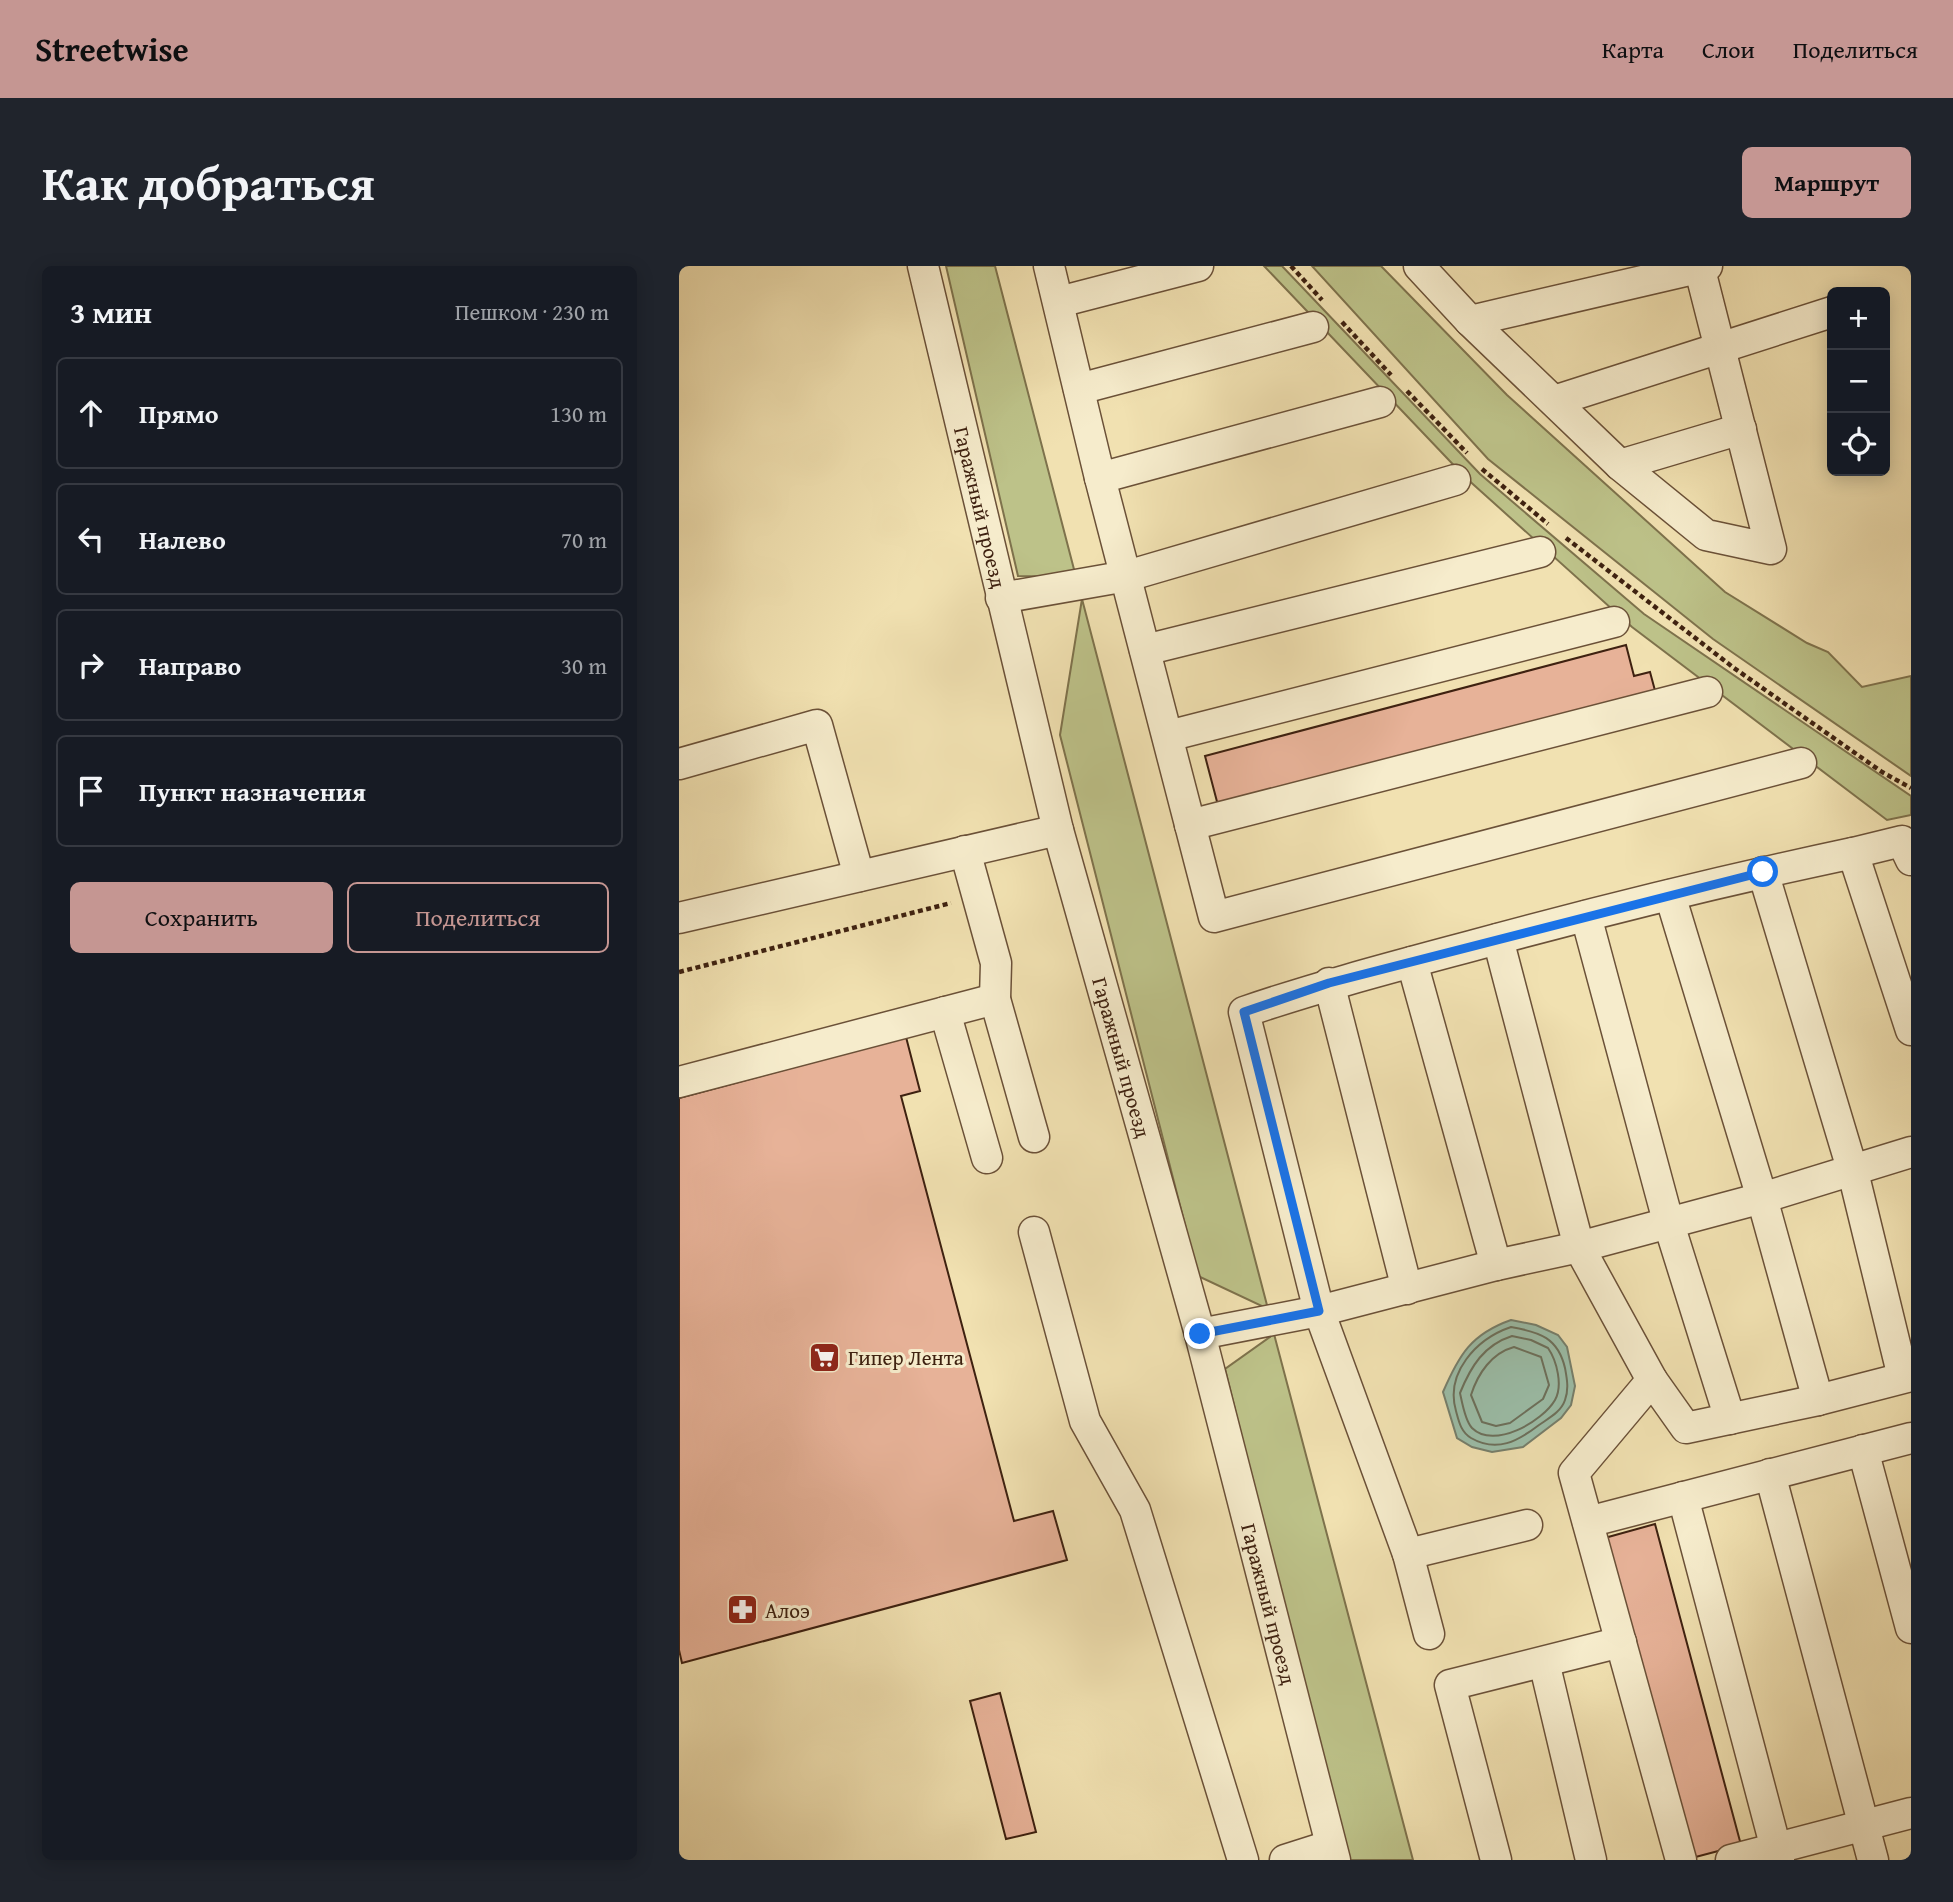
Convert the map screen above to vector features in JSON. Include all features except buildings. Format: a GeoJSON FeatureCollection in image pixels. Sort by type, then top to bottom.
{"type":"FeatureCollection","features":[{"type":"Feature","properties":{"kind":"lane","name":"Гаражный проезд"},"geometry":{"type":"LineString","coordinates":[[923,266],[1058,830],[1200,1334],[1332,1853]]}},
{"type":"Feature","properties":{"kind":"lane"},"geometry":{"type":"LineString","coordinates":[[1049,266],[1100,478],[1214,917],[1801,763]]}},
{"type":"Feature","properties":{"kind":"lane"},"geometry":{"type":"LineString","coordinates":[[1059,302],[1198,266]]}},
{"type":"Feature","properties":{"kind":"lane"},"geometry":{"type":"LineString","coordinates":[[1419,266],[1470,321],[1620,465],[1706,535],[1771,549],[1702,267],[1470,321]]}},
{"type":"Feature","properties":{"kind":"lane"},"geometry":{"type":"LineString","coordinates":[[1555,401],[1721,350],[1827,314]]}},
{"type":"Feature","properties":{"kind":"lane"},"geometry":{"type":"LineString","coordinates":[[1079,389],[1326,317]]}},
{"type":"Feature","properties":{"kind":"lane"},"geometry":{"type":"LineString","coordinates":[[1100,478],[1393,389]]}},
{"type":"Feature","properties":{"kind":"lane"},"geometry":{"type":"LineString","coordinates":[[1620,465],[1741,429]]}},
{"type":"Feature","properties":{"kind":"lane"},"geometry":{"type":"LineString","coordinates":[[1001,598],[1127,576],[1455,480]]}},
{"type":"Feature","properties":{"kind":"lane"},"geometry":{"type":"LineString","coordinates":[[1145,650],[1540,552]]}},
{"type":"Feature","properties":{"kind":"lane"},"geometry":{"type":"LineString","coordinates":[[1168,736],[1614,622]]}},
{"type":"Feature","properties":{"kind":"lane"},"geometry":{"type":"LineString","coordinates":[[1190,825],[1707,692]]}},
{"type":"Feature","properties":{"kind":"lane"},"geometry":{"type":"LineString","coordinates":[[679,764],[817,725],[859,876]]}},
{"type":"Feature","properties":{"kind":"lane"},"geometry":{"type":"LineString","coordinates":[[679,918],[1058,830]]}},
{"type":"Feature","properties":{"kind":"lane"},"geometry":{"type":"LineString","coordinates":[[1429,1633],[1408,1554],[1319,1311],[1244,1012],[1329,983],[1763,872],[1902,841],[1911,860]]}},
{"type":"Feature","properties":{"kind":"lane"},"geometry":{"type":"LineString","coordinates":[[965,852],[996,963],[995,999],[1034,1137]]}},
{"type":"Feature","properties":{"kind":"lane"},"geometry":{"type":"LineString","coordinates":[[1853,853],[1911,1030]]}},
{"type":"Feature","properties":{"kind":"lane"},"geometry":{"type":"LineString","coordinates":[[1498,939],[1579,1247],[1652,1380],[1686,1428],[1818,1400],[1907,1376],[1853,1172],[1763,872]]}},
{"type":"Feature","properties":{"kind":"lane"},"geometry":{"type":"LineString","coordinates":[[1670,895],[1762,1198],[1818,1400]]}},
{"type":"Feature","properties":{"kind":"lane"},"geometry":{"type":"LineString","coordinates":[[1586,916],[1668,1221],[1730,1419]]}},
{"type":"Feature","properties":{"kind":"lane"},"geometry":{"type":"LineString","coordinates":[[1412,962],[1496,1265]]}},
{"type":"Feature","properties":{"kind":"lane"},"geometry":{"type":"LineString","coordinates":[[1329,983],[1407,1289]]}},
{"type":"Feature","properties":{"kind":"lane"},"geometry":{"type":"LineString","coordinates":[[679,1082],[995,999]]}},
{"type":"Feature","properties":{"kind":"lane"},"geometry":{"type":"LineString","coordinates":[[946,1012],[987,1158]]}},
{"type":"Feature","properties":{"kind":"lane"},"geometry":{"type":"LineString","coordinates":[[1200,1334],[1319,1311],[1496,1265],[1579,1247],[1853,1172],[1911,1152]]}},
{"type":"Feature","properties":{"kind":"lane"},"geometry":{"type":"LineString","coordinates":[[1034,1232],[1085,1421],[1135,1510],[1243,1860]]}},
{"type":"Feature","properties":{"kind":"lane"},"geometry":{"type":"LineString","coordinates":[[1652,1380],[1574,1473],[1681,1860]]}},
{"type":"Feature","properties":{"kind":"lane"},"geometry":{"type":"LineString","coordinates":[[1588,1522],[1911,1438]]}},
{"type":"Feature","properties":{"kind":"lane"},"geometry":{"type":"LineString","coordinates":[[1863,1450],[1911,1628]]}},
{"type":"Feature","properties":{"kind":"lane"},"geometry":{"type":"LineString","coordinates":[[1770,1474],[1873,1860]]}},
{"type":"Feature","properties":{"kind":"lane"},"geometry":{"type":"LineString","coordinates":[[1683,1497],[1778,1854]]}},
{"type":"Feature","properties":{"kind":"lane"},"geometry":{"type":"LineString","coordinates":[[1408,1554],[1527,1525]]}},
{"type":"Feature","properties":{"kind":"lane"},"geometry":{"type":"LineString","coordinates":[[1496,1860],[1450,1685],[1621,1642]]}},
{"type":"Feature","properties":{"kind":"lane"},"geometry":{"type":"LineString","coordinates":[[1544,1661],[1591,1860]]}},
{"type":"Feature","properties":{"kind":"lane"},"geometry":{"type":"LineString","coordinates":[[1731,1860],[1778,1854],[1864,1825],[1911,1813]]}},
{"type":"Feature","properties":{"kind":"lane"},"geometry":{"type":"LineString","coordinates":[[1285,1860],[1332,1853]]}},
{"type":"Feature","properties":{"kind":"path"},"geometry":{"type":"LineString","coordinates":[[1291,266],[1326,317],[1393,389],[1482,469],[1576,546],[1734,668],[1882,772],[1911,788]]}},
{"type":"Feature","properties":{"kind":"path"},"geometry":{"type":"LineString","coordinates":[[679,972],[979,896]]}},
{"type":"Feature","properties":{"kind":"green space"},"geometry":{"type":"Polygon","coordinates":[[[946,266],[995,266],[1076,577],[1018,576],[946,266]]]}},
{"type":"Feature","properties":{"kind":"green space"},"geometry":{"type":"Polygon","coordinates":[[[1264,266],[1282,266],[1480,474],[1644,614],[1911,796],[1911,815],[1887,820],[1632,627],[1465,477],[1264,266]]]}},
{"type":"Feature","properties":{"kind":"green space"},"geometry":{"type":"Polygon","coordinates":[[[1312,266],[1381,266],[1507,395],[1725,592],[1807,643],[1828,652],[1862,687],[1911,676],[1911,776],[1713,639],[1488,459],[1312,266]]]}},
{"type":"Feature","properties":{"kind":"green space"},"geometry":{"type":"Polygon","coordinates":[[[1082,599],[1268,1309],[1198,1276],[1060,735],[1082,599]]]}},
{"type":"Feature","properties":{"kind":"green space"},"geometry":{"type":"Polygon","coordinates":[[[1274,1334],[1413,1860],[1346,1860],[1225,1369],[1274,1334]]]}},
{"type":"Feature","properties":{"kind":"water"},"geometry":{"type":"Polygon","coordinates":[[[1511,1320],[1536,1325],[1558,1335],[1567,1347],[1575,1386],[1571,1405],[1561,1418],[1523,1447],[1492,1452],[1472,1447],[1457,1438],[1443,1392],[1468,1347],[1486,1332],[1511,1320]]]}},
{"type":"Feature","properties":{"kind":"place","name":"Гипер Лента"},"geometry":{"type":"Point","coordinates":[825,1357]}},
{"type":"Feature","properties":{"kind":"place","name":"Алоэ"},"geometry":{"type":"Point","coordinates":[742,1610]}},
{"type":"Feature","properties":{"kind":"route"},"geometry":{"type":"LineString","coordinates":[[1200,1334],[1319,1311],[1244,1012],[1329,983],[1763,872]]}}]}
